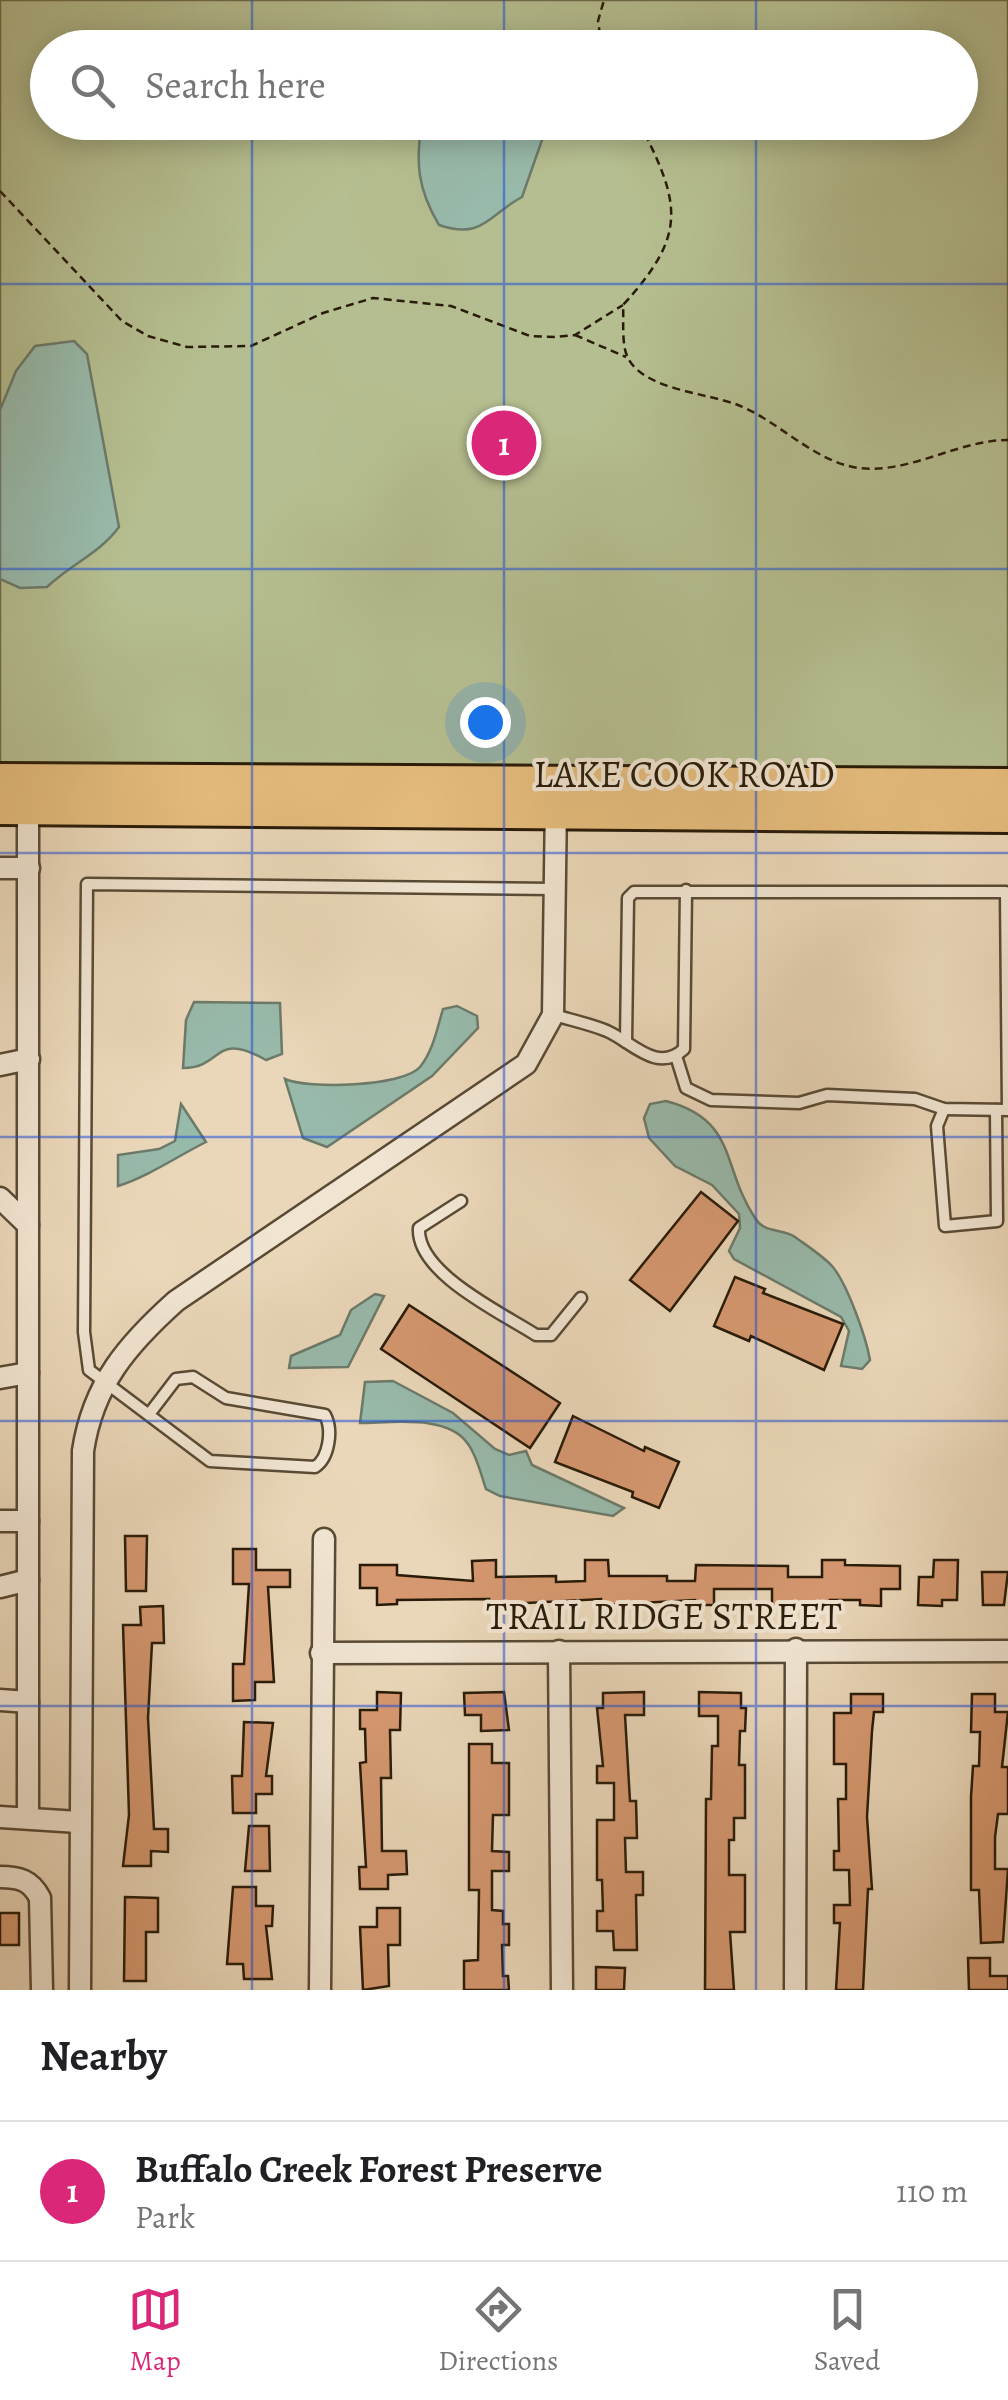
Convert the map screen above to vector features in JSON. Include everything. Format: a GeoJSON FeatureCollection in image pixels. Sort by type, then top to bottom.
{"type":"FeatureCollection","features":[{"type":"Feature","properties":{"kind":"main road","name":"LAKE COOK ROAD"},"geometry":{"type":"LineString","coordinates":[[556,798],[1008,785]]}},
{"type":"Feature","properties":{"kind":"main road","name":"LAKE COOK ROAD"},"geometry":{"type":"LineString","coordinates":[[14,794],[556,798],[1008,816]]}},
{"type":"Feature","properties":{"kind":"street"},"geometry":{"type":"LineString","coordinates":[[14,794],[29,868],[28,1816]]}},
{"type":"Feature","properties":{"kind":"street"},"geometry":{"type":"LineString","coordinates":[[80,1990],[83,1451],[88,1418],[104,1383],[132,1341],[176,1301],[511,1078],[540,1046],[553,1015],[556,798]]}},
{"type":"Feature","properties":{"kind":"street"},"geometry":{"type":"LineString","coordinates":[[0,868],[29,868]]}},
{"type":"Feature","properties":{"kind":"street"},"geometry":{"type":"LineString","coordinates":[[0,1066],[28,1059]]}},
{"type":"Feature","properties":{"kind":"street"},"geometry":{"type":"LineString","coordinates":[[1,1202],[28,1225]]}},
{"type":"Feature","properties":{"kind":"street"},"geometry":{"type":"LineString","coordinates":[[0,1378],[28,1372]]}},
{"type":"Feature","properties":{"kind":"street"},"geometry":{"type":"LineString","coordinates":[[0,1521],[28,1521]]}},
{"type":"Feature","properties":{"kind":"street"},"geometry":{"type":"LineString","coordinates":[[320,1990],[324,1539]]}},
{"type":"Feature","properties":{"kind":"street"},"geometry":{"type":"LineString","coordinates":[[0,1587],[28,1580]]}},
{"type":"Feature","properties":{"kind":"street"},"geometry":{"type":"LineString","coordinates":[[795,1990],[796,1650]]}},
{"type":"Feature","properties":{"kind":"street"},"geometry":{"type":"LineString","coordinates":[[559,1651],[562,1990]]}},
{"type":"Feature","properties":{"kind":"street","name":"TRAIL RIDGE STREET"},"geometry":{"type":"LineString","coordinates":[[321,1653],[1008,1651]]}},
{"type":"Feature","properties":{"kind":"street"},"geometry":{"type":"LineString","coordinates":[[0,1700],[28,1702]]}},
{"type":"Feature","properties":{"kind":"street"},"geometry":{"type":"LineString","coordinates":[[0,1816],[78,1822]]}},
{"type":"Feature","properties":{"kind":"street"},"geometry":{"type":"LineString","coordinates":[[0,1877],[18,1877],[33,1885],[40,1898],[42,1990]]}},
{"type":"Feature","properties":{"kind":"lane"},"geometry":{"type":"LineString","coordinates":[[150,1413],[176,1379],[193,1377],[226,1398],[326,1415],[327,1451],[315,1467],[210,1460],[89,1370],[84,1332],[87,884],[555,889]]}},
{"type":"Feature","properties":{"kind":"lane"},"geometry":{"type":"LineString","coordinates":[[626,1042],[628,898],[644,889],[1006,892],[1008,1110],[944,1109],[915,1098],[828,1096],[799,1103],[711,1100],[686,1088],[676,1056]]}},
{"type":"Feature","properties":{"kind":"lane"},"geometry":{"type":"LineString","coordinates":[[553,1015],[605,1030],[657,1059],[676,1056],[684,1049],[686,890]]}},
{"type":"Feature","properties":{"kind":"lane"},"geometry":{"type":"LineString","coordinates":[[944,1109],[937,1126],[945,1226],[997,1221],[996,1110]]}},
{"type":"Feature","properties":{"kind":"lane"},"geometry":{"type":"LineString","coordinates":[[460,1201],[420,1228],[418,1242],[435,1269],[536,1335],[551,1335],[581,1298]]}},
{"type":"Feature","properties":{"kind":"path"},"geometry":{"type":"LineString","coordinates":[[599,30],[604,0]]}},
{"type":"Feature","properties":{"kind":"path"},"geometry":{"type":"LineString","coordinates":[[575,335],[623,305],[658,264],[671,234],[664,168],[649,140]]}},
{"type":"Feature","properties":{"kind":"path"},"geometry":{"type":"LineString","coordinates":[[0,191],[122,321],[148,336],[186,347],[251,346],[323,313],[373,298],[451,306],[530,336],[575,335],[628,358],[670,388],[742,406],[832,459],[859,468],[889,467],[980,440],[1008,440]]}},
{"type":"Feature","properties":{"kind":"path"},"geometry":{"type":"LineString","coordinates":[[623,305],[628,358]]}},
{"type":"Feature","properties":{"kind":"shaded area"},"geometry":{"type":"Polygon","coordinates":[[[0,0],[1008,0],[1008,773],[0,764],[0,0]]]}},
{"type":"Feature","properties":{"kind":"shaded area"},"geometry":{"type":"Polygon","coordinates":[[[420,140],[542,140],[522,197],[484,223],[466,229],[439,225],[426,200],[420,140]]]}},
{"type":"Feature","properties":{"kind":"shaded area"},"geometry":{"type":"Polygon","coordinates":[[[74,341],[87,354],[119,527],[47,587],[20,588],[0,579],[0,410],[16,371],[35,346],[74,341]]]}},
{"type":"Feature","properties":{"kind":"shaded area"},"geometry":{"type":"Polygon","coordinates":[[[194,1002],[280,1003],[282,1054],[266,1060],[249,1052],[227,1049],[206,1063],[183,1068],[186,1020],[194,1002]]]}},
{"type":"Feature","properties":{"kind":"shaded area"},"geometry":{"type":"Polygon","coordinates":[[[457,1006],[477,1016],[478,1028],[432,1076],[327,1147],[303,1138],[285,1079],[354,1084],[410,1074],[428,1054],[443,1009],[457,1006]]]}},
{"type":"Feature","properties":{"kind":"shaded area"},"geometry":{"type":"Polygon","coordinates":[[[666,1101],[689,1109],[717,1133],[744,1199],[759,1223],[795,1237],[838,1274],[850,1297],[870,1360],[862,1369],[841,1366],[849,1331],[841,1317],[734,1259],[729,1251],[740,1228],[739,1214],[712,1185],[675,1166],[649,1138],[644,1118],[650,1104],[666,1101]]]}},
{"type":"Feature","properties":{"kind":"shaded area"},"geometry":{"type":"Polygon","coordinates":[[[181,1104],[206,1142],[118,1186],[118,1155],[159,1149],[175,1141],[181,1104]]]}},
{"type":"Feature","properties":{"kind":"shaded area"},"geometry":{"type":"Polygon","coordinates":[[[375,1294],[384,1296],[348,1367],[289,1368],[291,1356],[340,1335],[351,1310],[375,1294]]]}},
{"type":"Feature","properties":{"kind":"shaded area"},"geometry":{"type":"Polygon","coordinates":[[[393,1381],[453,1413],[495,1449],[509,1455],[526,1451],[532,1465],[624,1508],[613,1516],[500,1496],[486,1489],[471,1449],[459,1434],[418,1422],[360,1423],[365,1382],[393,1381]]]}},
{"type":"Feature","properties":{"kind":"building"},"geometry":{"type":"Polygon","coordinates":[[[701,1192],[738,1221],[670,1311],[630,1280],[701,1192]]]}},
{"type":"Feature","properties":{"kind":"building"},"geometry":{"type":"Polygon","coordinates":[[[735,1277],[765,1289],[763,1293],[843,1324],[824,1370],[751,1336],[749,1341],[714,1326],[735,1277]]]}},
{"type":"Feature","properties":{"kind":"building"},"geometry":{"type":"Polygon","coordinates":[[[409,1305],[560,1403],[530,1448],[381,1349],[409,1305]]]}},
{"type":"Feature","properties":{"kind":"building"},"geometry":{"type":"Polygon","coordinates":[[[573,1416],[644,1451],[645,1447],[679,1462],[659,1508],[632,1497],[633,1492],[555,1462],[573,1416]]]}},
{"type":"Feature","properties":{"kind":"building"},"geometry":{"type":"Polygon","coordinates":[[[125,1536],[147,1536],[146,1591],[126,1591],[125,1536]]]}},
{"type":"Feature","properties":{"kind":"building"},"geometry":{"type":"Polygon","coordinates":[[[233,1549],[256,1549],[256,1570],[290,1570],[290,1587],[268,1587],[274,1682],[255,1682],[255,1700],[233,1701],[233,1664],[244,1664],[249,1584],[233,1584],[233,1549]]]}},
{"type":"Feature","properties":{"kind":"building"},"geometry":{"type":"Polygon","coordinates":[[[496,1560],[496,1577],[556,1576],[556,1582],[585,1581],[585,1560],[608,1560],[609,1576],[667,1576],[667,1581],[695,1581],[696,1565],[788,1566],[788,1577],[822,1577],[822,1560],[845,1560],[845,1565],[900,1566],[900,1589],[881,1589],[881,1606],[860,1605],[860,1600],[830,1600],[830,1606],[772,1605],[772,1589],[714,1589],[714,1605],[695,1605],[695,1600],[601,1605],[601,1599],[489,1605],[489,1599],[397,1600],[397,1604],[377,1605],[377,1588],[360,1588],[360,1565],[397,1565],[397,1575],[473,1581],[472,1561],[496,1560]]]}},
{"type":"Feature","properties":{"kind":"building"},"geometry":{"type":"Polygon","coordinates":[[[934,1560],[958,1560],[957,1600],[942,1600],[942,1606],[918,1605],[919,1577],[933,1577],[934,1560]]]}},
{"type":"Feature","properties":{"kind":"building"},"geometry":{"type":"Polygon","coordinates":[[[982,1572],[1008,1572],[1004,1605],[983,1605],[982,1572]]]}},
{"type":"Feature","properties":{"kind":"building"},"geometry":{"type":"Polygon","coordinates":[[[163,1606],[164,1643],[152,1643],[148,1718],[154,1829],[168,1829],[168,1852],[151,1851],[151,1866],[123,1866],[129,1815],[123,1625],[141,1625],[140,1607],[163,1606]]]}},
{"type":"Feature","properties":{"kind":"building"},"geometry":{"type":"Polygon","coordinates":[[[377,1692],[401,1693],[400,1730],[390,1730],[391,1778],[381,1778],[382,1851],[406,1851],[407,1874],[388,1875],[388,1889],[360,1889],[359,1867],[366,1867],[360,1763],[366,1762],[360,1710],[377,1710],[377,1692]]]}},
{"type":"Feature","properties":{"kind":"building"},"geometry":{"type":"Polygon","coordinates":[[[504,1692],[509,1730],[481,1731],[481,1715],[465,1715],[464,1693],[504,1692]]]}},
{"type":"Feature","properties":{"kind":"building"},"geometry":{"type":"Polygon","coordinates":[[[644,1692],[644,1715],[625,1715],[630,1801],[636,1801],[637,1838],[625,1838],[626,1872],[643,1872],[643,1895],[636,1895],[637,1950],[614,1950],[613,1931],[597,1931],[597,1911],[603,1911],[602,1880],[597,1880],[597,1820],[614,1820],[614,1783],[597,1783],[597,1766],[603,1766],[597,1708],[603,1708],[603,1693],[644,1692]]]}},
{"type":"Feature","properties":{"kind":"building"},"geometry":{"type":"Polygon","coordinates":[[[699,1692],[741,1693],[741,1708],[746,1708],[745,1731],[740,1731],[739,1765],[745,1765],[745,1818],[734,1818],[734,1840],[729,1840],[729,1875],[745,1875],[745,1932],[730,1932],[734,1990],[705,1990],[706,1799],[711,1799],[712,1746],[718,1746],[718,1716],[699,1716],[699,1692]]]}},
{"type":"Feature","properties":{"kind":"building"},"geometry":{"type":"Polygon","coordinates":[[[851,1694],[883,1694],[883,1712],[874,1712],[872,1731],[867,1817],[872,1889],[868,1889],[863,1990],[836,1990],[840,1923],[834,1923],[834,1905],[850,1905],[849,1870],[834,1870],[834,1851],[839,1851],[838,1799],[846,1799],[846,1764],[834,1764],[834,1713],[851,1713],[851,1694]]]}},
{"type":"Feature","properties":{"kind":"building"},"geometry":{"type":"Polygon","coordinates":[[[972,1694],[995,1694],[995,1712],[1008,1712],[1002,1767],[1008,1767],[1008,1814],[998,1814],[995,1837],[995,1869],[1008,1869],[1003,1942],[981,1943],[979,1890],[971,1890],[971,1797],[973,1766],[979,1766],[980,1732],[971,1732],[972,1694]]]}},
{"type":"Feature","properties":{"kind":"building"},"geometry":{"type":"Polygon","coordinates":[[[244,1722],[273,1723],[266,1776],[272,1776],[272,1794],[256,1794],[256,1813],[233,1813],[232,1776],[242,1776],[244,1722]]]}},
{"type":"Feature","properties":{"kind":"building"},"geometry":{"type":"Polygon","coordinates":[[[469,1744],[492,1744],[492,1763],[509,1763],[509,1815],[493,1815],[492,1851],[509,1852],[509,1871],[492,1871],[492,1910],[503,1911],[503,1924],[509,1924],[509,1945],[502,1945],[503,1976],[508,1976],[509,1990],[464,1990],[464,1961],[478,1960],[479,1890],[469,1890],[469,1744]]]}},
{"type":"Feature","properties":{"kind":"building"},"geometry":{"type":"Polygon","coordinates":[[[249,1826],[269,1826],[270,1871],[245,1871],[249,1826]]]}},
{"type":"Feature","properties":{"kind":"building"},"geometry":{"type":"Polygon","coordinates":[[[233,1887],[256,1887],[256,1906],[273,1906],[272,1926],[266,1926],[272,1979],[244,1979],[243,1964],[227,1964],[233,1887]]]}},
{"type":"Feature","properties":{"kind":"building"},"geometry":{"type":"Polygon","coordinates":[[[125,1897],[158,1898],[158,1932],[146,1932],[146,1981],[124,1981],[125,1897]]]}},
{"type":"Feature","properties":{"kind":"building"},"geometry":{"type":"Polygon","coordinates":[[[377,1908],[400,1908],[400,1945],[388,1945],[389,1986],[363,1990],[360,1927],[377,1927],[377,1908]]]}},
{"type":"Feature","properties":{"kind":"building"},"geometry":{"type":"Polygon","coordinates":[[[0,1913],[19,1913],[19,1945],[0,1945],[0,1913]]]}},
{"type":"Feature","properties":{"kind":"building"},"geometry":{"type":"Polygon","coordinates":[[[968,1958],[990,1958],[990,1976],[1008,1976],[1008,1990],[969,1990],[968,1958]]]}},
{"type":"Feature","properties":{"kind":"building"},"geometry":{"type":"Polygon","coordinates":[[[596,1967],[625,1968],[624,1990],[596,1990],[596,1967]]]}},
{"type":"Feature","properties":{"kind":"place","name":"Buffalo Creek Forest Preserve"},"geometry":{"type":"Point","coordinates":[504,443]}}]}
